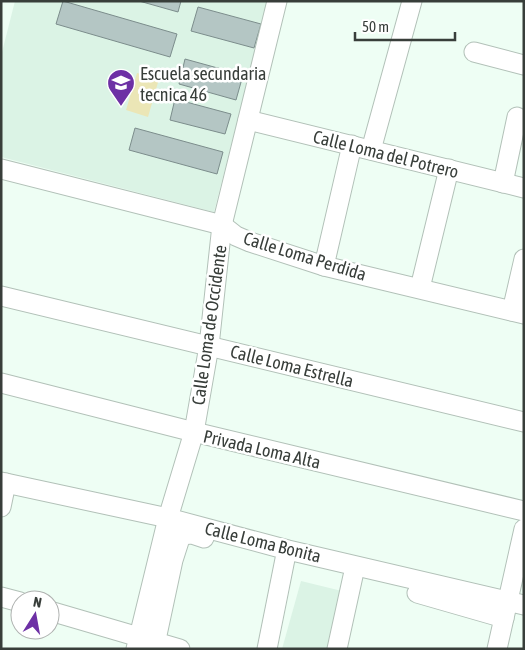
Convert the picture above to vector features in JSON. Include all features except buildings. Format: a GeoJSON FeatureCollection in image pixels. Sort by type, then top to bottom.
{"type":"FeatureCollection","features":[{"type":"Feature","properties":{"kind":"street","name":"Calle Loma de Occidente"},"geometry":{"type":"LineString","coordinates":[[146,644],[168,518],[194,432],[209,346],[222,225],[277,1]]}},
{"type":"Feature","properties":{"kind":"street"},"geometry":{"type":"LineString","coordinates":[[371,150],[412,1]]}},
{"type":"Feature","properties":{"kind":"street"},"geometry":{"type":"LineString","coordinates":[[474,52],[524,65]]}},
{"type":"Feature","properties":{"kind":"street"},"geometry":{"type":"LineString","coordinates":[[503,183],[518,117]]}},
{"type":"Feature","properties":{"kind":"street","name":"Calle Loma del Potrero"},"geometry":{"type":"LineString","coordinates":[[248,120],[524,188]]}},
{"type":"Feature","properties":{"kind":"street"},"geometry":{"type":"LineString","coordinates":[[324,266],[352,145]]}},
{"type":"Feature","properties":{"kind":"street","name":"Calle Loma Perdida"},"geometry":{"type":"LineString","coordinates":[[1,169],[222,225],[236,236],[250,242],[324,266],[518,313]]}},
{"type":"Feature","properties":{"kind":"street"},"geometry":{"type":"LineString","coordinates":[[420,288],[449,169]]}},
{"type":"Feature","properties":{"kind":"street"},"geometry":{"type":"LineString","coordinates":[[518,313],[524,258]]}},
{"type":"Feature","properties":{"kind":"street","name":"Calle Loma Estrella"},"geometry":{"type":"LineString","coordinates":[[1,296],[524,422]]}},
{"type":"Feature","properties":{"kind":"street","name":"Privada Loma Alta"},"geometry":{"type":"LineString","coordinates":[[1,383],[194,432],[524,511]]}},
{"type":"Feature","properties":{"kind":"street"},"geometry":{"type":"LineString","coordinates":[[1,506],[4,482]]}},
{"type":"Feature","properties":{"kind":"street","name":"Calle Loma Bonita"},"geometry":{"type":"LineString","coordinates":[[4,482],[168,518],[512,608]]}},
{"type":"Feature","properties":{"kind":"street"},"geometry":{"type":"LineString","coordinates":[[497,649],[512,608],[524,529]]}},
{"type":"Feature","properties":{"kind":"street"},"geometry":{"type":"LineString","coordinates":[[146,644],[181,535],[192,534],[441,599],[512,608]]}},
{"type":"Feature","properties":{"kind":"street"},"geometry":{"type":"LineString","coordinates":[[267,649],[284,559]]}},
{"type":"Feature","properties":{"kind":"street"},"geometry":{"type":"LineString","coordinates":[[336,649],[353,576]]}},
{"type":"Feature","properties":{"kind":"street"},"geometry":{"type":"LineString","coordinates":[[60,615],[146,644],[180,649]]}},
{"type":"Feature","properties":{"kind":"shaded area","name":"Escuela secundaria tecnica 46"},"geometry":{"type":"Polygon","coordinates":[[[15,1],[268,1],[214,212],[1,157],[1,56],[15,1]]]}},
{"type":"Feature","properties":{"kind":"shaded area"},"geometry":{"type":"Polygon","coordinates":[[[137,73],[159,79],[148,117],[126,110],[137,73]]]}},
{"type":"Feature","properties":{"kind":"shaded area"},"geometry":{"type":"Polygon","coordinates":[[[301,581],[346,592],[332,649],[282,649],[301,581]]]}},
{"type":"Feature","properties":{"kind":"place","name":"Escuela secundaria tecnica 46"},"geometry":{"type":"Point","coordinates":[121,107]}}]}
